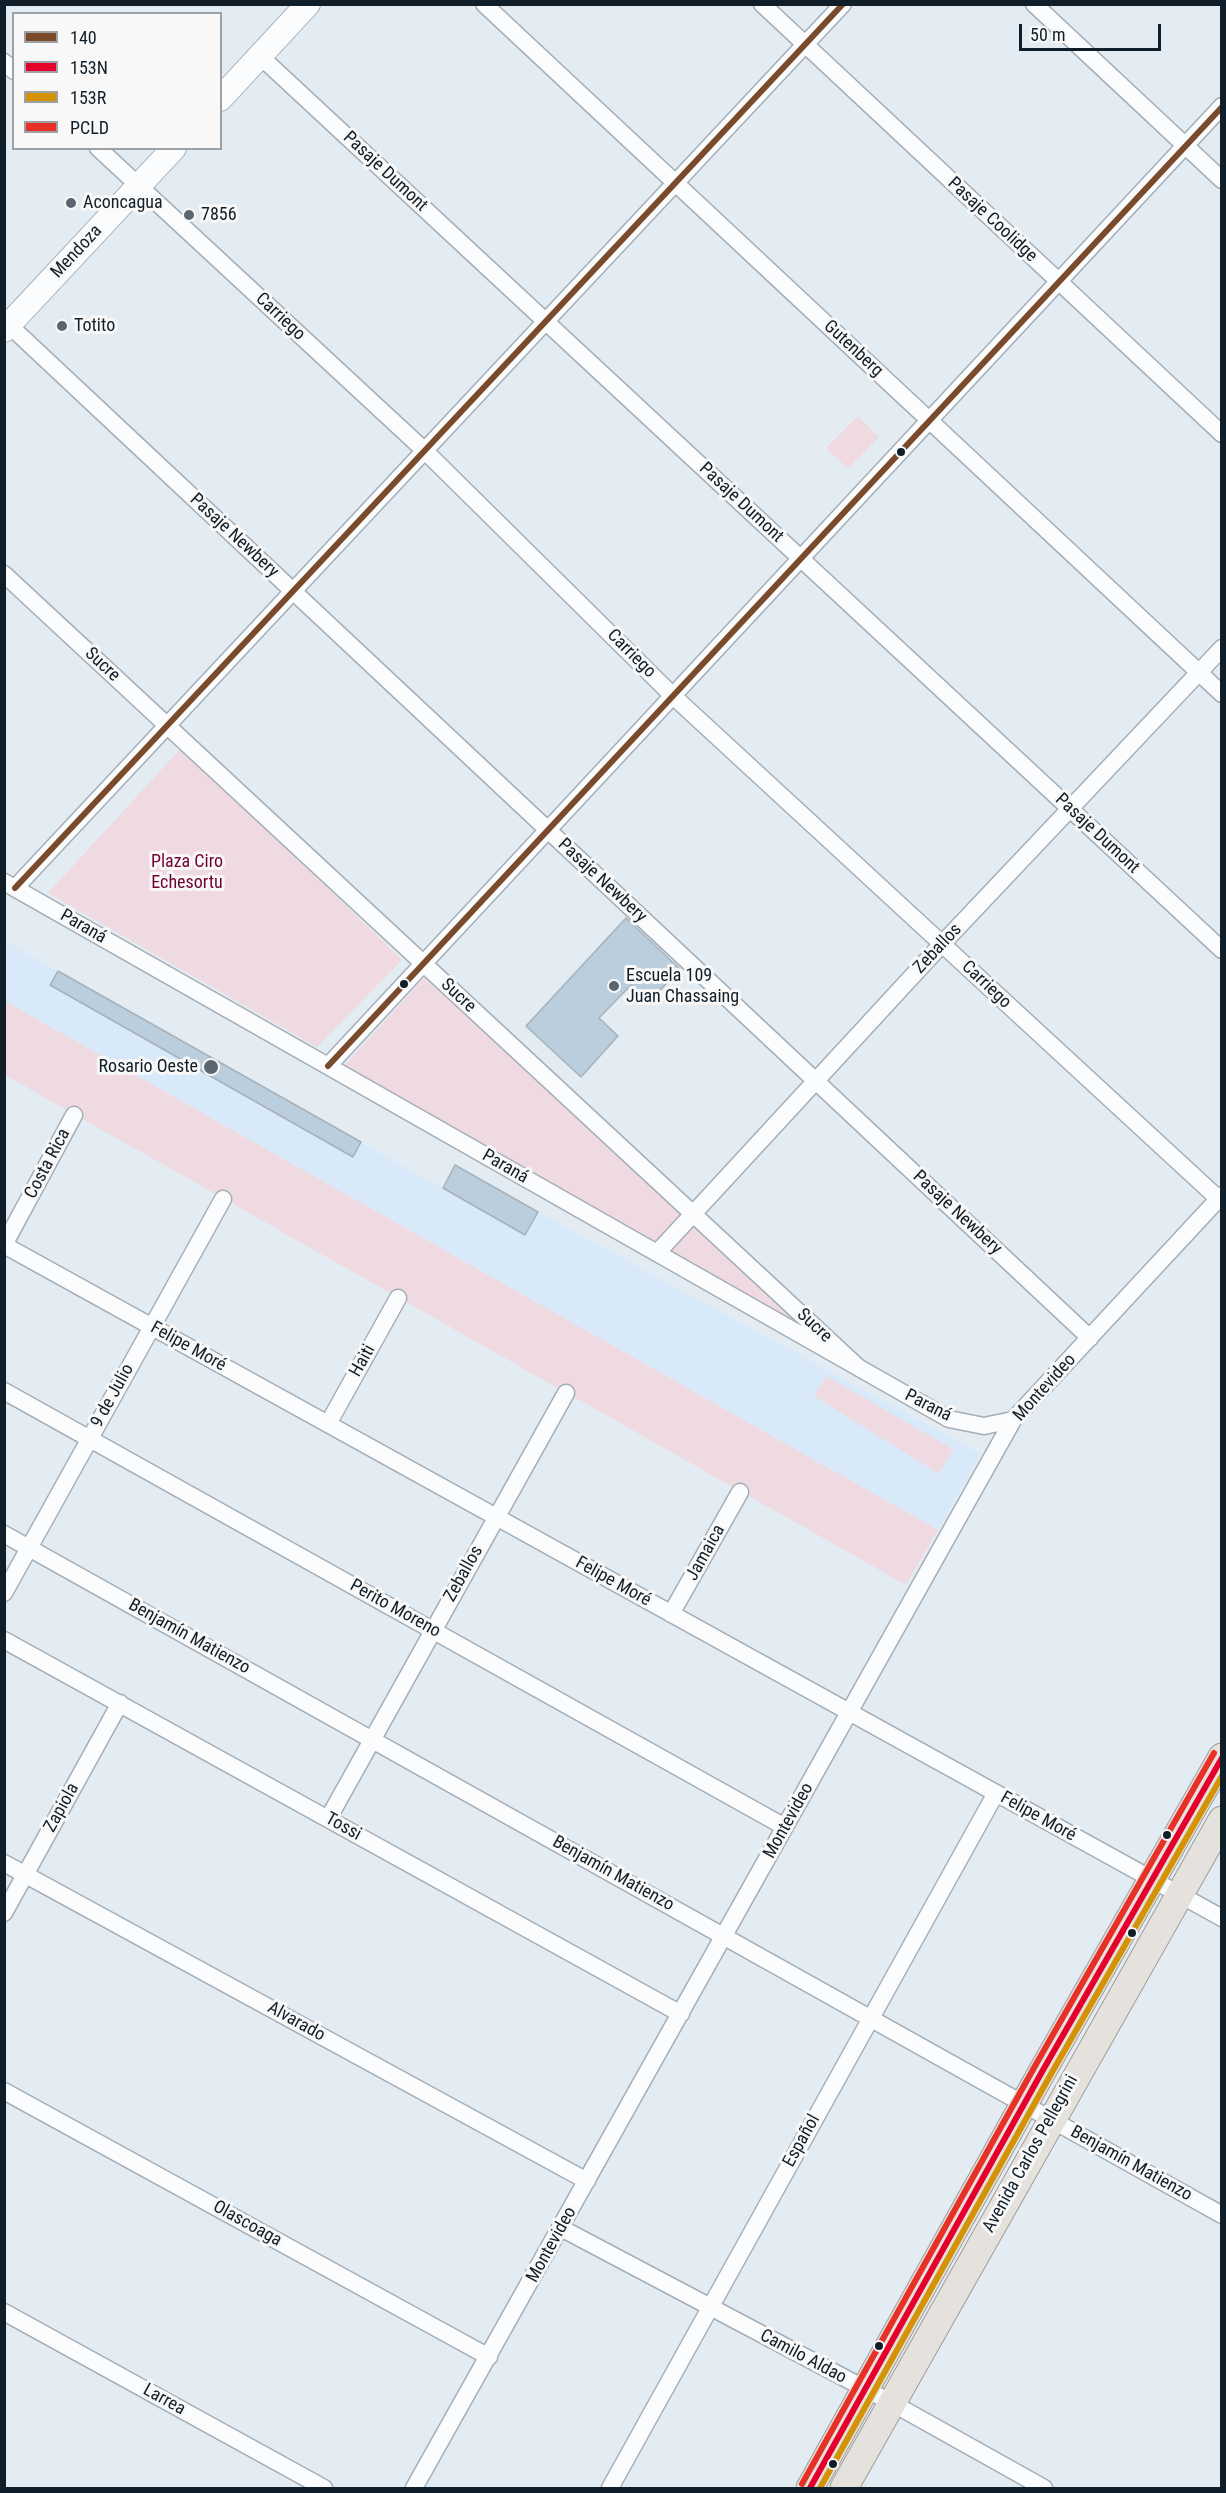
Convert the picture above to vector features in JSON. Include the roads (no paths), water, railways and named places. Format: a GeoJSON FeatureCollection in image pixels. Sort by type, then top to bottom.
{"type":"FeatureCollection","features":[{"type":"Feature","properties":{"kind":"main road"},"geometry":{"type":"LineString","coordinates":[[222,97],[309,4]]}},
{"type":"Feature","properties":{"kind":"main road","name":"Mendoza"},"geometry":{"type":"LineString","coordinates":[[7,328],[172,150]]}},
{"type":"Feature","properties":{"kind":"main road","name":"Avenida Carlos Pellegrini"},"geometry":{"type":"LineString","coordinates":[[810,2488],[1221,1757]]}},
{"type":"Feature","properties":{"kind":"main road","name":"Avenida Carlos Pellegrini"},"geometry":{"type":"LineString","coordinates":[[844,2488],[1221,1820]]}},
{"type":"Feature","properties":{"kind":"street","name":"Gutenberg"},"geometry":{"type":"LineString","coordinates":[[484,4],[1221,694]]}},
{"type":"Feature","properties":{"kind":"street","name":"Pasaje Coolidge"},"geometry":{"type":"LineString","coordinates":[[762,4],[1221,434]]}},
{"type":"Feature","properties":{"kind":"street"},"geometry":{"type":"LineString","coordinates":[[10,885],[168,725],[843,4]]}},
{"type":"Feature","properties":{"kind":"street"},"geometry":{"type":"LineString","coordinates":[[1034,4],[1221,180]]}},
{"type":"Feature","properties":{"kind":"street","name":"Pasaje Dumont"},"geometry":{"type":"LineString","coordinates":[[260,56],[1221,950]]}},
{"type":"Feature","properties":{"kind":"street"},"geometry":{"type":"LineString","coordinates":[[328,1066],[1221,106]]}},
{"type":"Feature","properties":{"kind":"street","name":"Carriego"},"geometry":{"type":"LineString","coordinates":[[100,150],[425,451],[672,695],[1220,1198]]}},
{"type":"Feature","properties":{"kind":"street","name":"Pasaje Newbery"},"geometry":{"type":"LineString","coordinates":[[7,328],[293,591],[1090,1338]]}},
{"type":"Feature","properties":{"kind":"street","name":"Sucre"},"geometry":{"type":"LineString","coordinates":[[4,574],[859,1368]]}},
{"type":"Feature","properties":{"kind":"street","name":"Zeballos"},"geometry":{"type":"LineString","coordinates":[[657,1253],[942,944],[1221,648]]}},
{"type":"Feature","properties":{"kind":"street","name":"Paraná"},"geometry":{"type":"LineString","coordinates":[[10,885],[949,1419],[984,1426],[1013,1420]]}},
{"type":"Feature","properties":{"kind":"street","name":"Costa Rica"},"geometry":{"type":"LineString","coordinates":[[4,1245],[74,1115]]}},
{"type":"Feature","properties":{"kind":"street","name":"Montevideo"},"geometry":{"type":"LineString","coordinates":[[414,2488],[1013,1420],[1220,1198]]}},
{"type":"Feature","properties":{"kind":"street","name":"9 de Julio"},"geometry":{"type":"LineString","coordinates":[[4,1593],[223,1199]]}},
{"type":"Feature","properties":{"kind":"street","name":"Felipe Moré"},"geometry":{"type":"LineString","coordinates":[[4,1245],[1221,1918]]}},
{"type":"Feature","properties":{"kind":"street","name":"Haiti"},"geometry":{"type":"LineString","coordinates":[[328,1424],[398,1298]]}},
{"type":"Feature","properties":{"kind":"street","name":"Perito Moreno"},"geometry":{"type":"LineString","coordinates":[[4,1391],[786,1827]]}},
{"type":"Feature","properties":{"kind":"street","name":"Zeballos"},"geometry":{"type":"LineString","coordinates":[[328,1819],[566,1393]]}},
{"type":"Feature","properties":{"kind":"street","name":"Jamaica"},"geometry":{"type":"LineString","coordinates":[[671,1614],[740,1492]]}},
{"type":"Feature","properties":{"kind":"street","name":"Benjamín Matienzo"},"geometry":{"type":"LineString","coordinates":[[4,1534],[1221,2214]]}},
{"type":"Feature","properties":{"kind":"street","name":"Tossi"},"geometry":{"type":"LineString","coordinates":[[4,1640],[681,2014]]}},
{"type":"Feature","properties":{"kind":"street","name":"Zapiola"},"geometry":{"type":"LineString","coordinates":[[4,1913],[120,1703]]}},
{"type":"Feature","properties":{"kind":"street","name":"Español"},"geometry":{"type":"LineString","coordinates":[[610,2488],[996,1793]]}},
{"type":"Feature","properties":{"kind":"street","name":"Alvarado"},"geometry":{"type":"LineString","coordinates":[[4,1863],[587,2181]]}},
{"type":"Feature","properties":{"kind":"street","name":"Olascoaga"},"geometry":{"type":"LineString","coordinates":[[4,2091],[489,2357]]}},
{"type":"Feature","properties":{"kind":"street","name":"Camilo Aldao"},"geometry":{"type":"LineString","coordinates":[[561,2228],[892,2403],[1044,2488]]}},
{"type":"Feature","properties":{"kind":"street","name":"Larrea"},"geometry":{"type":"LineString","coordinates":[[4,2312],[324,2488]]}},
{"type":"Feature","properties":{"kind":"place","name":"Aconcagua"},"geometry":{"type":"Point","coordinates":[71,203]}},
{"type":"Feature","properties":{"kind":"place","name":"7856"},"geometry":{"type":"Point","coordinates":[189,215]}},
{"type":"Feature","properties":{"kind":"place","name":"Totito"},"geometry":{"type":"Point","coordinates":[62,326]}},
{"type":"Feature","properties":{"kind":"place","name":"Escuela 109 Juan Chassaing"},"geometry":{"type":"Point","coordinates":[614,986]}},
{"type":"Feature","properties":{"kind":"place","name":"Rosario Oeste"},"geometry":{"type":"Point","coordinates":[211,1067]}},
{"type":"Feature","properties":{"kind":"park label","name":"Plaza Ciro Echesortu"},"geometry":{"type":"Point","coordinates":[187,872]}}]}
